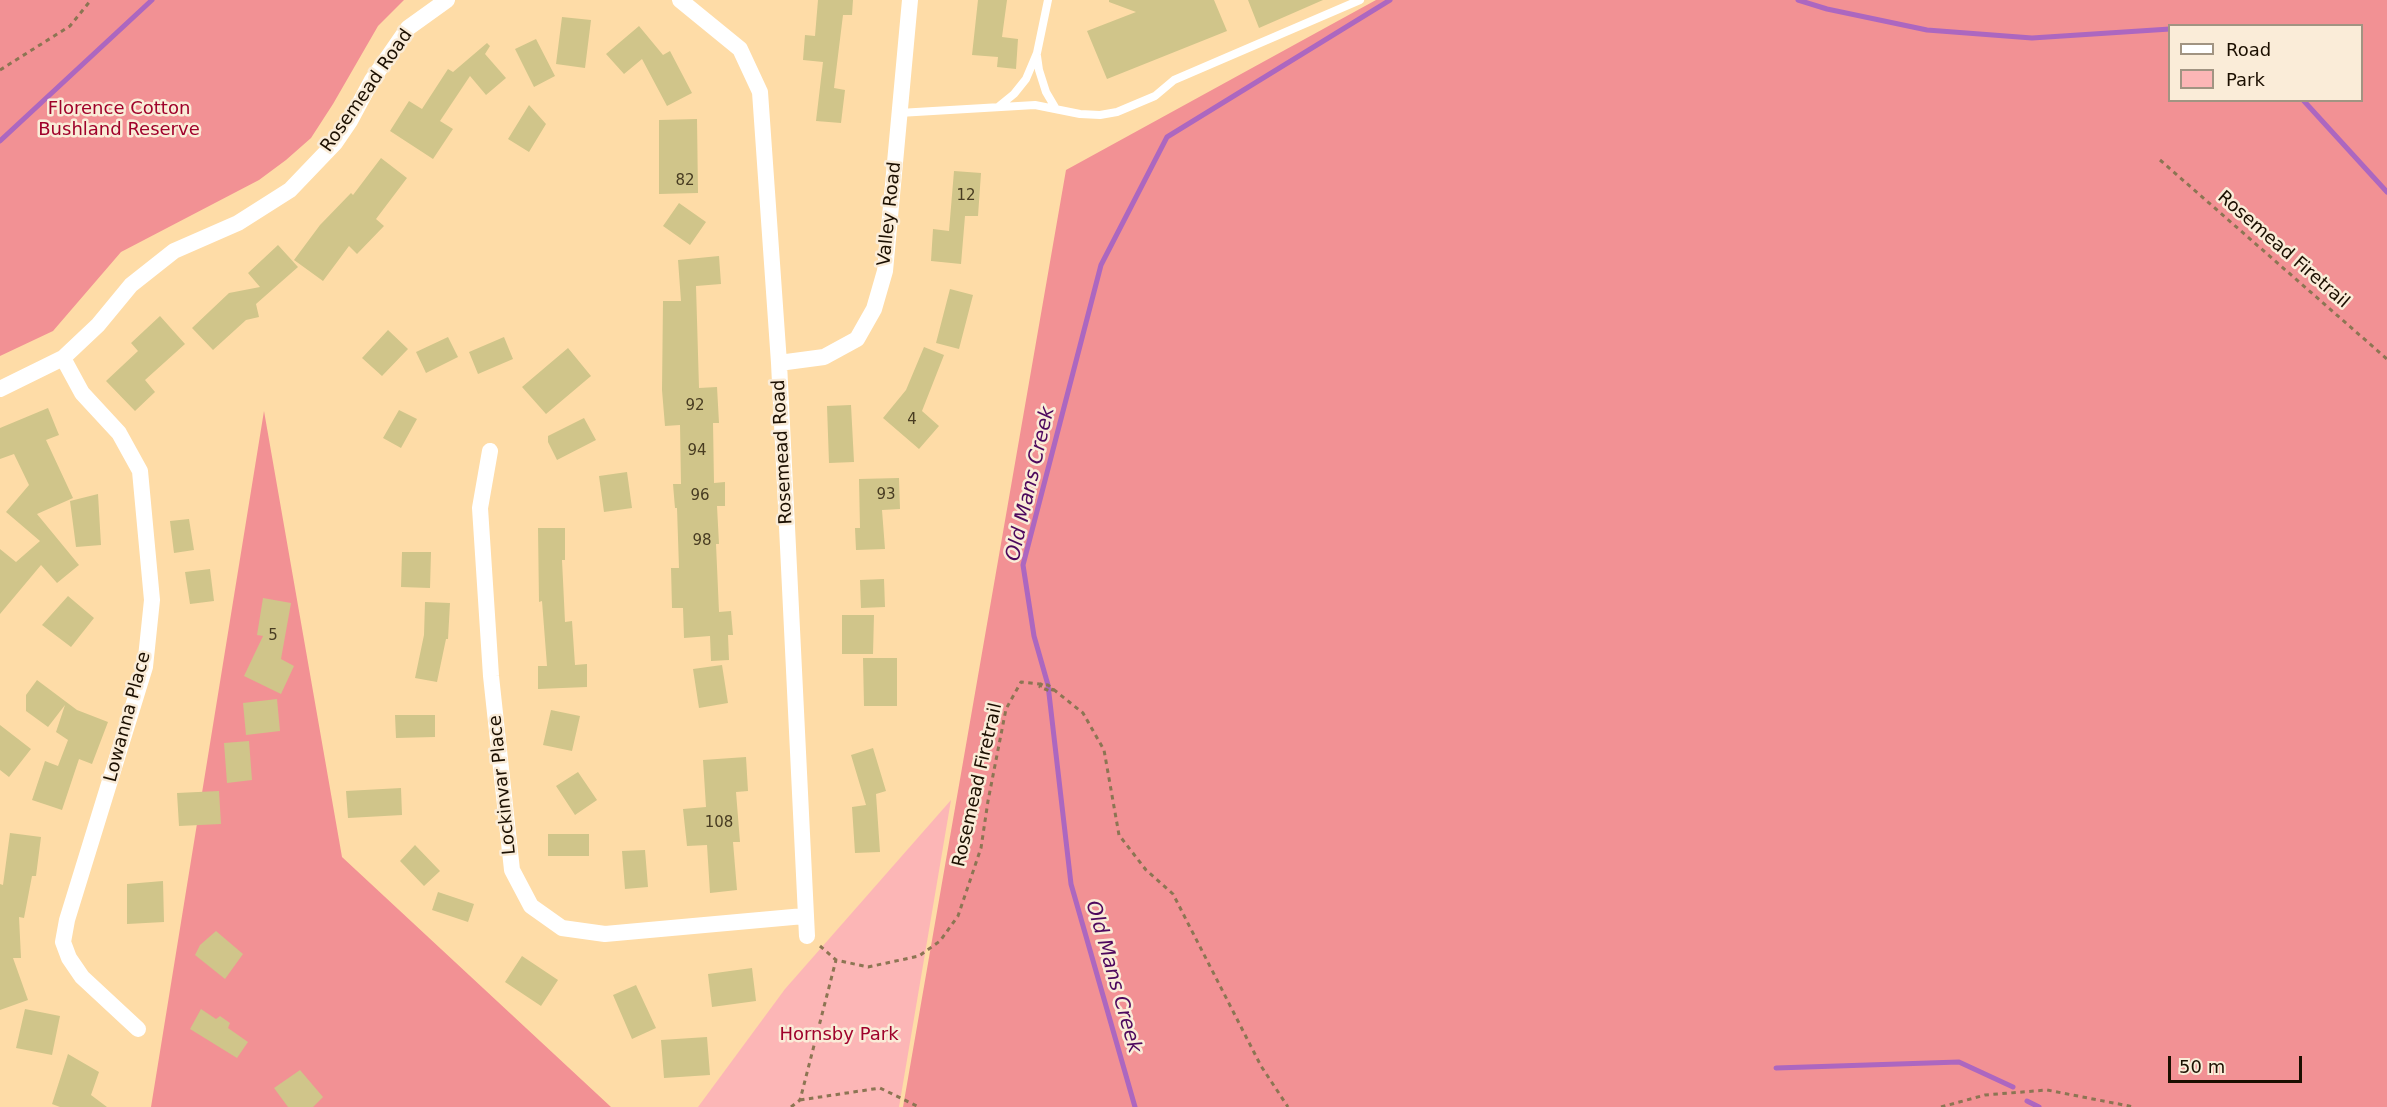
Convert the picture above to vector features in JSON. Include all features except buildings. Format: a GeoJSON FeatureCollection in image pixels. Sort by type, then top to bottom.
{"type":"FeatureCollection","features":[{"type":"Feature","properties":{"kind":"street","name":"Rosemead Road"},"geometry":{"type":"LineString","coordinates":[[0,389],[63,358],[98,325],[131,285],[174,251],[238,223],[290,190],[334,143],[350,121],[372,80],[408,28],[447,0]]}},
{"type":"Feature","properties":{"kind":"street","name":"Rosemead Road"},"geometry":{"type":"LineString","coordinates":[[680,0],[740,49],[760,92],[779,363],[804,916],[807,936]]}},
{"type":"Feature","properties":{"kind":"street","name":"Valley Road"},"geometry":{"type":"LineString","coordinates":[[779,363],[824,357],[857,339],[874,309],[885,271],[910,0]]}},
{"type":"Feature","properties":{"kind":"street","name":"Lowanna Place"},"geometry":{"type":"LineString","coordinates":[[63,358],[82,393],[119,433],[140,471],[153,600],[145,667],[67,920],[63,942],[69,958],[82,977],[138,1029]]}},
{"type":"Feature","properties":{"kind":"street","name":"Lockinvar Place"},"geometry":{"type":"LineString","coordinates":[[490,451],[480,508],[491,676],[512,870],[531,906],[562,928],[605,934],[804,916]]}},
{"type":"Feature","properties":{"kind":"lane"},"geometry":{"type":"LineString","coordinates":[[997,107],[1014,94],[1026,79],[1037,53],[1048,0]]}},
{"type":"Feature","properties":{"kind":"lane"},"geometry":{"type":"LineString","coordinates":[[899,113],[1035,105],[1100,115],[1117,112],[1155,96],[1174,80],[1360,0]]}},
{"type":"Feature","properties":{"kind":"lane"},"geometry":{"type":"LineString","coordinates":[[1037,53],[1039,70],[1046,92],[1056,109]]}},
{"type":"Feature","properties":{"kind":"path"},"geometry":{"type":"LineString","coordinates":[[0,70],[70,26],[91,0]]}},
{"type":"Feature","properties":{"kind":"path","name":"Rosemead Firetrail"},"geometry":{"type":"LineString","coordinates":[[2160,160],[2387,359]]}},
{"type":"Feature","properties":{"kind":"path","name":"Rosemead Firetrail"},"geometry":{"type":"LineString","coordinates":[[800,1100],[836,960],[868,967],[919,956],[940,941],[958,916],[981,848],[987,801],[1006,709],[1022,682],[1042,683],[1053,688],[1083,713],[1104,750],[1119,835],[1146,870],[1173,894],[1261,1066],[1288,1107]]}},
{"type":"Feature","properties":{"kind":"path"},"geometry":{"type":"LineString","coordinates":[[791,1107],[800,1100],[880,1088],[920,1107]]}},
{"type":"Feature","properties":{"kind":"path"},"geometry":{"type":"LineString","coordinates":[[1941,1107],[1984,1095],[2047,1090],[2134,1107]]}},
{"type":"Feature","properties":{"kind":"green space","name":"Florence Cotton Bushland Reserve"},"geometry":{"type":"Polygon","coordinates":[[[0,0],[404,0],[378,26],[311,138],[259,180],[121,252],[53,331],[0,356],[0,0]]]}},
{"type":"Feature","properties":{"kind":"green space"},"geometry":{"type":"Polygon","coordinates":[[[1376,0],[2387,0],[2387,1107],[903,1107],[1066,170],[1376,0]]]}},
{"type":"Feature","properties":{"kind":"green space"},"geometry":{"type":"Polygon","coordinates":[[[264,411],[342,857],[611,1107],[151,1107],[264,411]]]}},
{"type":"Feature","properties":{"kind":"green space","name":"Hornsby Park"},"geometry":{"type":"Polygon","coordinates":[[[951,800],[899,1107],[698,1107],[785,989],[951,800]]]}},
{"type":"Feature","properties":{"kind":"waterway"},"geometry":{"type":"LineString","coordinates":[[0,141],[152,0]]}},
{"type":"Feature","properties":{"kind":"waterway","name":"Old Mans Creek"},"geometry":{"type":"LineString","coordinates":[[1135,1107],[1071,884],[1048,685],[1034,636],[1023,565],[1101,265],[1167,137],[1390,0]]}},
{"type":"Feature","properties":{"kind":"waterway"},"geometry":{"type":"LineString","coordinates":[[1798,0],[1827,9],[1927,30],[2032,38],[2168,29]]}},
{"type":"Feature","properties":{"kind":"waterway"},"geometry":{"type":"LineString","coordinates":[[2305,102],[2387,192]]}},
{"type":"Feature","properties":{"kind":"waterway"},"geometry":{"type":"LineString","coordinates":[[1776,1068],[1959,1062],[2013,1087]]}},
{"type":"Feature","properties":{"kind":"waterway"},"geometry":{"type":"LineString","coordinates":[[2027,1101],[2039,1107]]}}]}
